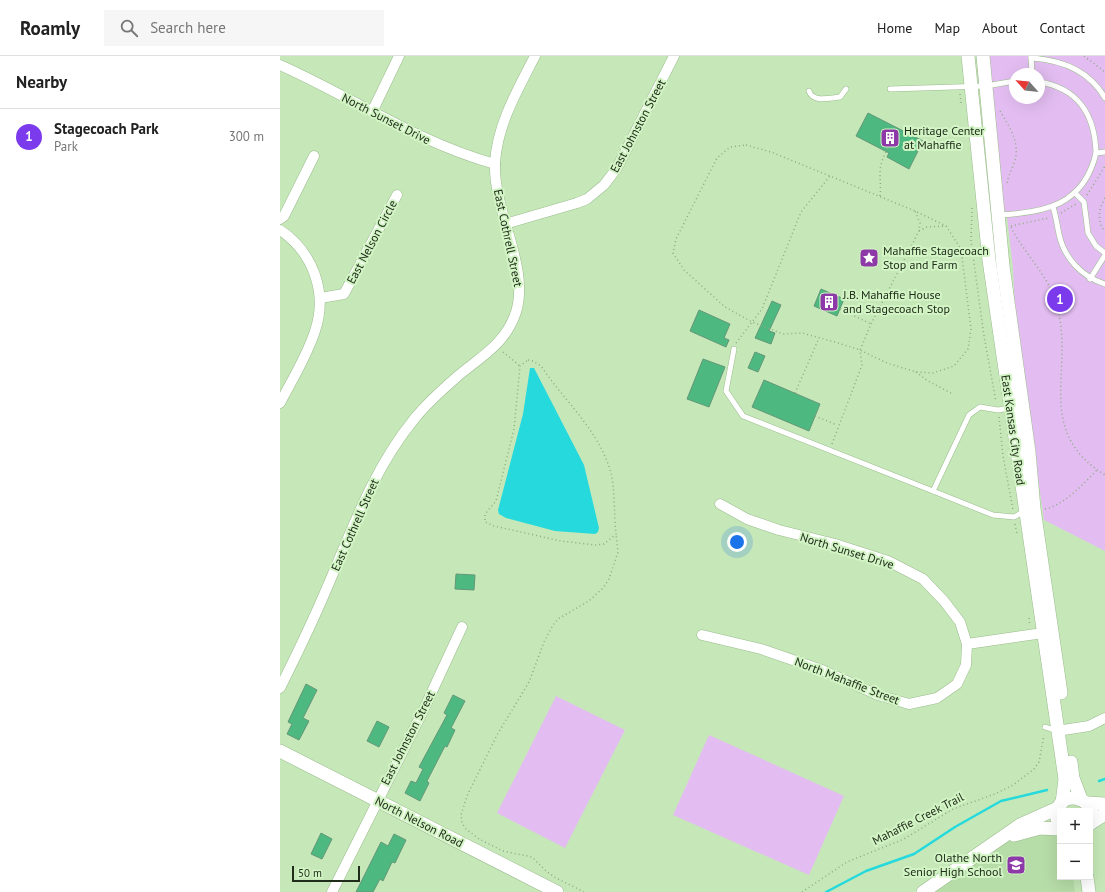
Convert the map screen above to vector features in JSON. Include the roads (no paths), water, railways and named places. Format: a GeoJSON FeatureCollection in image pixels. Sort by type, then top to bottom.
{"type":"FeatureCollection","features":[{"type":"Feature","properties":{"kind":"street"},"geometry":{"type":"LineString","coordinates":[[372,112],[399,56]]}},
{"type":"Feature","properties":{"kind":"street","name":"East Cothrell Street"},"geometry":{"type":"LineString","coordinates":[[280,688],[326,590],[372,483],[393,448],[416,417],[443,389],[496,346],[512,322],[516,312],[519,292],[518,273],[499,196],[495,164],[505,119],[535,56]]}},
{"type":"Feature","properties":{"kind":"street","name":"East Johnston Street"},"geometry":{"type":"LineString","coordinates":[[505,224],[577,203],[604,185],[617,168],[674,56]]}},
{"type":"Feature","properties":{"kind":"street","name":"East Kansas City Road"},"geometry":{"type":"LineString","coordinates":[[968,56],[1004,411],[1048,632],[1056,730],[1065,779],[1059,808]]}},
{"type":"Feature","properties":{"kind":"street","name":"East Kansas City Road"},"geometry":{"type":"LineString","coordinates":[[983,56],[997,215],[1029,452],[1024,511]]}},
{"type":"Feature","properties":{"kind":"street","name":"North Sunset Drive"},"geometry":{"type":"LineString","coordinates":[[280,65],[448,149],[495,164]]}},
{"type":"Feature","properties":{"kind":"street"},"geometry":{"type":"LineString","coordinates":[[280,219],[284,216],[314,156]]}},
{"type":"Feature","properties":{"kind":"street","name":"East Nelson Circle"},"geometry":{"type":"LineString","coordinates":[[320,298],[344,294],[397,195]]}},
{"type":"Feature","properties":{"kind":"street"},"geometry":{"type":"LineString","coordinates":[[280,230],[296,242],[313,268],[320,298],[315,332],[280,403]]}},
{"type":"Feature","properties":{"kind":"street","name":"North Sunset Drive"},"geometry":{"type":"LineString","coordinates":[[720,504],[747,519],[779,530],[834,544],[888,561],[923,579],[944,601],[960,622],[967,644]]}},
{"type":"Feature","properties":{"kind":"street","name":"East Johnston Street"},"geometry":{"type":"LineString","coordinates":[[332,892],[423,711],[462,626]]}},
{"type":"Feature","properties":{"kind":"street"},"geometry":{"type":"LineString","coordinates":[[967,644],[1048,632]]}},
{"type":"Feature","properties":{"kind":"street","name":"North Mahaffie Street"},"geometry":{"type":"LineString","coordinates":[[702,635],[761,649],[822,670],[878,695],[908,704],[937,698],[957,684],[966,666],[967,644]]}},
{"type":"Feature","properties":{"kind":"street"},"geometry":{"type":"LineString","coordinates":[[1056,730],[1089,726],[1105,718]]}},
{"type":"Feature","properties":{"kind":"street","name":"East Kansas City Road"},"geometry":{"type":"LineString","coordinates":[[1056,730],[1073,778],[1084,801],[1090,808]]}},
{"type":"Feature","properties":{"kind":"street","name":"North Nelson Road"},"geometry":{"type":"LineString","coordinates":[[280,752],[558,892]]}},
{"type":"Feature","properties":{"kind":"street"},"geometry":{"type":"LineString","coordinates":[[923,892],[1020,825],[1074,797],[1084,801],[1105,804]]}},
{"type":"Feature","properties":{"kind":"street"},"geometry":{"type":"LineString","coordinates":[[1093,823],[1105,814]]}},
{"type":"Feature","properties":{"kind":"street"},"geometry":{"type":"LineString","coordinates":[[995,842],[1040,828],[1057,829]]}},
{"type":"Feature","properties":{"kind":"street"},"geometry":{"type":"LineString","coordinates":[[1078,880],[1080,892]]}},
{"type":"Feature","properties":{"kind":"street"},"geometry":{"type":"LineString","coordinates":[[1087,880],[1089,892]]}},
{"type":"Feature","properties":{"kind":"lane"},"geometry":{"type":"LineString","coordinates":[[1032,68],[1031,57],[1058,60],[1073,67],[1096,86],[1105,98]]}},
{"type":"Feature","properties":{"kind":"lane"},"geometry":{"type":"LineString","coordinates":[[890,88],[971,87],[1009,82]]}},
{"type":"Feature","properties":{"kind":"lane"},"geometry":{"type":"LineString","coordinates":[[997,215],[1037,211],[1053,207],[1075,193],[1085,182],[1092,169],[1096,153],[1096,136],[1091,121],[1082,105],[1070,93],[1058,87],[1045,84]]}},
{"type":"Feature","properties":{"kind":"lane"},"geometry":{"type":"LineString","coordinates":[[809,91],[812,97],[818,99],[840,97],[846,89]]}},
{"type":"Feature","properties":{"kind":"lane"},"geometry":{"type":"LineString","coordinates":[[1096,153],[1105,152]]}},
{"type":"Feature","properties":{"kind":"lane"},"geometry":{"type":"LineString","coordinates":[[1075,193],[1084,202],[1085,223],[1088,233],[1096,246],[1105,254],[1090,279]]}},
{"type":"Feature","properties":{"kind":"lane"},"geometry":{"type":"LineString","coordinates":[[1053,207],[1059,235],[1072,262],[1090,279],[1105,284]]}},
{"type":"Feature","properties":{"kind":"lane"},"geometry":{"type":"LineString","coordinates":[[734,349],[726,391],[743,416],[993,515],[1014,517],[1024,511]]}},
{"type":"Feature","properties":{"kind":"lane"},"geometry":{"type":"LineString","coordinates":[[933,491],[969,415],[980,407],[1004,411]]}},
{"type":"Feature","properties":{"kind":"water"},"geometry":{"type":"Polygon","coordinates":[[[530,368],[534,368],[584,465],[599,528],[598,532],[595,534],[555,531],[506,518],[499,514],[498,510],[523,414],[530,368]]]}},
{"type":"Feature","properties":{"kind":"waterway"},"geometry":{"type":"LineString","coordinates":[[1099,781],[1105,779]]}},
{"type":"Feature","properties":{"kind":"waterway"},"geometry":{"type":"LineString","coordinates":[[826,892],[866,871],[914,854],[955,827],[1001,801],[1047,790]]}},
{"type":"Feature","properties":{"kind":"place","name":"Heritage Center at Mahaffie"},"geometry":{"type":"Point","coordinates":[890,138]}},
{"type":"Feature","properties":{"kind":"place","name":"Mahaffie Stagecoach Stop and Farm"},"geometry":{"type":"Point","coordinates":[869,258]}},
{"type":"Feature","properties":{"kind":"place","name":"Stagecoach Park"},"geometry":{"type":"Point","coordinates":[1060,299]}},
{"type":"Feature","properties":{"kind":"place","name":"J.B. Mahaffie House and Stagecoach Stop"},"geometry":{"type":"Point","coordinates":[829,302]}},
{"type":"Feature","properties":{"kind":"place","name":"Olathe North Senior High School"},"geometry":{"type":"Point","coordinates":[1016,865]}}]}
